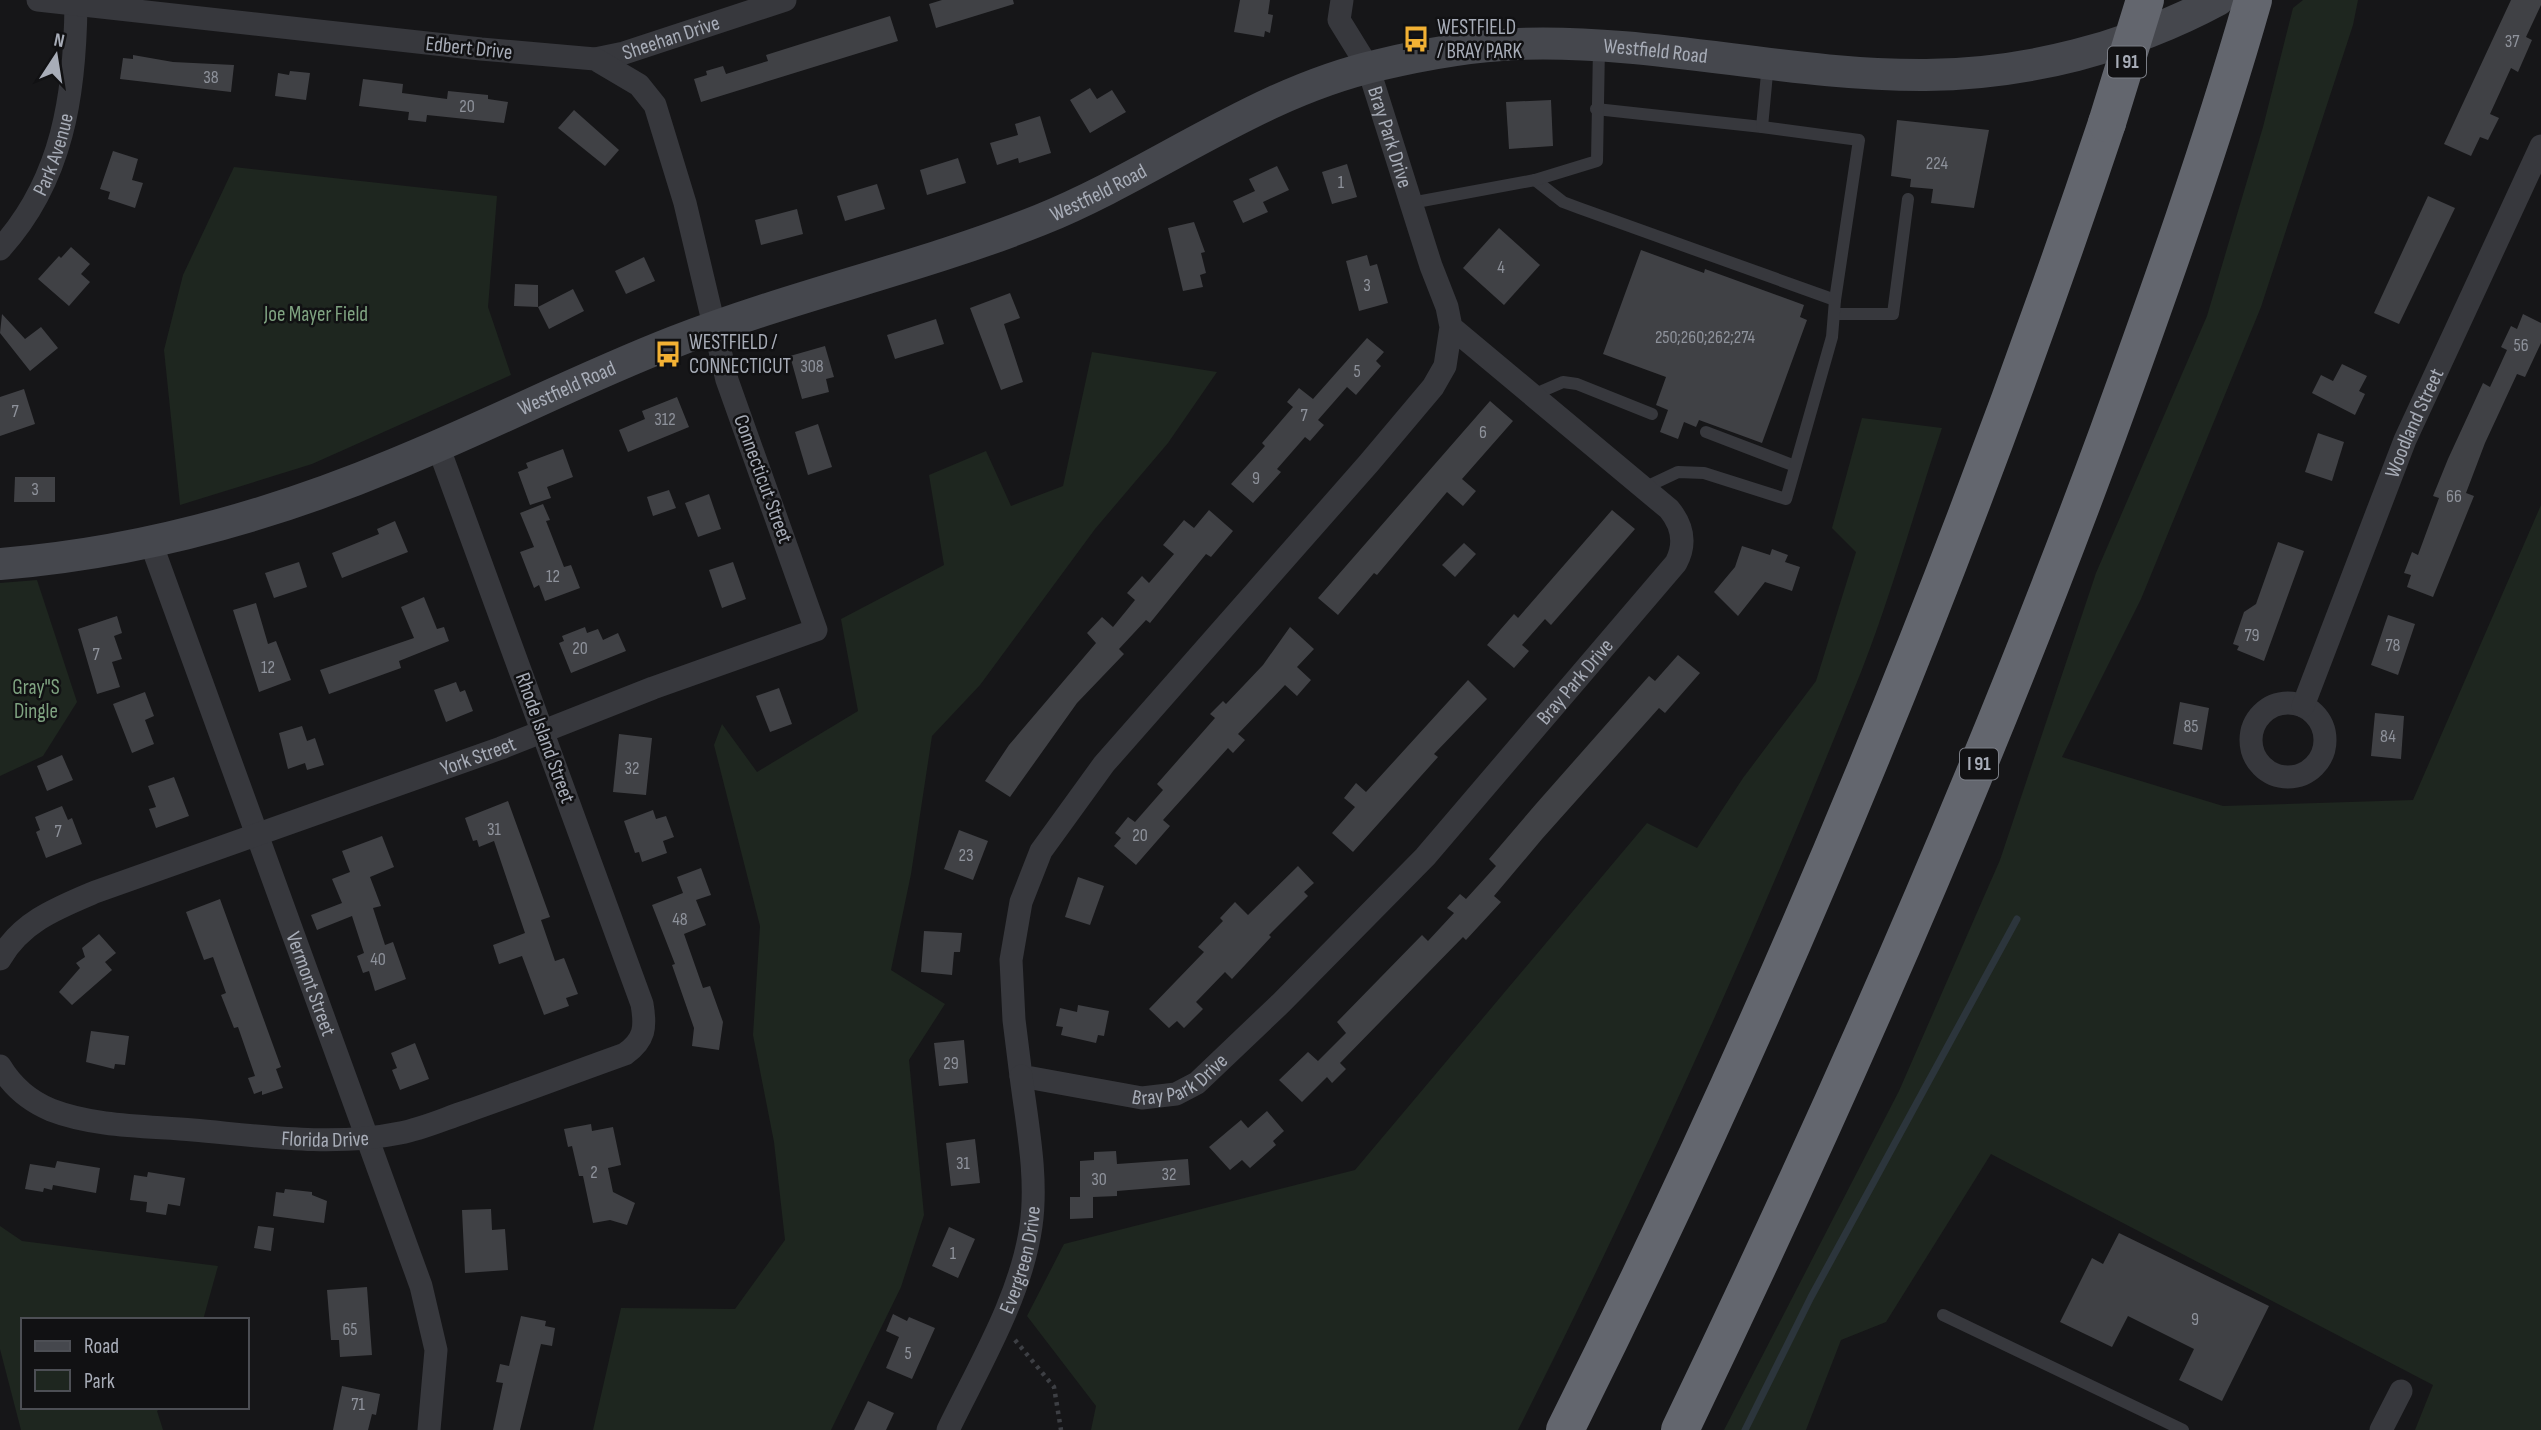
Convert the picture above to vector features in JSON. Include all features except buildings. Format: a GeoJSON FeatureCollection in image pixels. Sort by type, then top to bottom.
{"type":"FeatureCollection","features":[{"type":"Feature","properties":{"kind":"highway","name":"I 91"},"geometry":{"type":"LineString","coordinates":[[1565,1430],[1704,1138],[1844,823],[1991,452],[2108,123],[2145,0]]}},
{"type":"Feature","properties":{"kind":"highway","name":"I 91"},"geometry":{"type":"LineString","coordinates":[[1680,1430],[1840,1089],[1994,729],[2133,365],[2231,79],[2253,0]]}},
{"type":"Feature","properties":{"kind":"main road","name":"Westfield Road"},"geometry":{"type":"LineString","coordinates":[[0,564],[63,558],[151,543],[307,499],[439,446],[627,360],[716,326],[1040,220],[1101,192],[1261,107],[1325,80],[1368,67],[1483,46],[1599,46],[1927,75],[2010,69],[2051,61],[2129,38],[2218,0]]}},
{"type":"Feature","properties":{"kind":"street","name":"Edbert Drive"},"geometry":{"type":"LineString","coordinates":[[38,0],[595,59],[632,79],[655,105],[716,326]]}},
{"type":"Feature","properties":{"kind":"street","name":"Sheehan Drive"},"geometry":{"type":"LineString","coordinates":[[595,59],[624,53],[785,0]]}},
{"type":"Feature","properties":{"kind":"street","name":"Bray Park Drive"},"geometry":{"type":"LineString","coordinates":[[1342,0],[1339,20],[1368,67],[1447,306],[1451,327],[1444,366],[1433,387],[1104,764],[1041,851],[1021,902],[1011,960],[1013,1010],[1021,1076],[1134,1097],[1158,1098],[1183,1091],[1214,1069],[1424,857],[1676,564],[1683,545],[1679,524],[1669,509],[1451,327]]}},
{"type":"Feature","properties":{"kind":"street","name":"Park Avenue"},"geometry":{"type":"LineString","coordinates":[[0,249],[27,217],[54,163],[71,89],[76,4]]}},
{"type":"Feature","properties":{"kind":"street","name":"Woodland Street"},"geometry":{"type":"LineString","coordinates":[[2303,706],[2405,440],[2541,146]]}},
{"type":"Feature","properties":{"kind":"street","name":"Connecticut Street"},"geometry":{"type":"LineString","coordinates":[[716,326],[727,380],[816,630]]}},
{"type":"Feature","properties":{"kind":"street","name":"Rhode Island Street"},"geometry":{"type":"LineString","coordinates":[[439,446],[642,1004],[644,1031]]}},
{"type":"Feature","properties":{"kind":"street","name":"Vermont Street"},"geometry":{"type":"LineString","coordinates":[[151,543],[255,835],[369,1139],[431,1321],[436,1372],[429,1430]]}},
{"type":"Feature","properties":{"kind":"street","name":"York Street"},"geometry":{"type":"LineString","coordinates":[[255,835],[543,733],[653,688],[816,630]]}},
{"type":"Feature","properties":{"kind":"street"},"geometry":{"type":"LineString","coordinates":[[0,960],[22,930],[54,910],[255,835]]}},
{"type":"Feature","properties":{"kind":"street","name":"Florida Drive"},"geometry":{"type":"LineString","coordinates":[[0,1066],[19,1090],[38,1104],[85,1118],[301,1139],[369,1139],[402,1133],[625,1054],[640,1041],[644,1031]]}},
{"type":"Feature","properties":{"kind":"street","name":"Evergreen Drive"},"geometry":{"type":"LineString","coordinates":[[948,1430],[1000,1321],[1022,1265],[1031,1223],[1030,1160],[1021,1076]]}},
{"type":"Feature","properties":{"kind":"street"},"geometry":{"type":"LineString","coordinates":[[2381,1430],[2401,1391]]}},
{"type":"Feature","properties":{"kind":"lane"},"geometry":{"type":"LineString","coordinates":[[1411,203],[1535,180],[1597,161],[1599,46]]}},
{"type":"Feature","properties":{"kind":"lane"},"geometry":{"type":"LineString","coordinates":[[1762,127],[1768,63]]}},
{"type":"Feature","properties":{"kind":"lane"},"geometry":{"type":"LineString","coordinates":[[1596,109],[1859,140],[1832,337],[1786,499],[1704,473],[1678,472],[1644,488]]}},
{"type":"Feature","properties":{"kind":"lane"},"geometry":{"type":"LineString","coordinates":[[1535,180],[1563,202],[1835,300]]}},
{"type":"Feature","properties":{"kind":"lane"},"geometry":{"type":"LineString","coordinates":[[1836,314],[1893,314],[1908,199]]}},
{"type":"Feature","properties":{"kind":"lane"},"geometry":{"type":"LineString","coordinates":[[1533,395],[1563,382],[1577,384],[1652,414]]}},
{"type":"Feature","properties":{"kind":"lane"},"geometry":{"type":"LineString","coordinates":[[1706,432],[1795,466]]}},
{"type":"Feature","properties":{"kind":"lane"},"geometry":{"type":"LineString","coordinates":[[1943,1315],[2183,1430]]}},
{"type":"Feature","properties":{"kind":"path"},"geometry":{"type":"LineString","coordinates":[[1000,1321],[1054,1387],[1061,1430]]}},
{"type":"Feature","properties":{"kind":"green space"},"geometry":{"type":"Polygon","coordinates":[[[2303,0],[2358,0],[2353,25],[2261,307],[2141,599],[2062,757],[2223,806],[2413,800],[2541,505],[2541,1430],[2415,1430],[2433,1385],[1991,1154],[1886,1322],[1841,1340],[1806,1430],[1724,1430],[1899,1091],[2000,860],[2096,573],[2207,316],[2263,127],[2293,8],[2303,0]]]}},
{"type":"Feature","properties":{"kind":"green space","name":"Joe Mayer Field"},"geometry":{"type":"Polygon","coordinates":[[[234,167],[497,196],[488,307],[511,375],[312,464],[180,505],[164,350],[183,275],[234,167]]]}},
{"type":"Feature","properties":{"kind":"green space"},"geometry":{"type":"Polygon","coordinates":[[[1092,352],[1217,372],[1168,443],[1095,529],[980,685],[932,736],[911,874],[891,970],[945,1004],[909,1060],[924,1215],[901,1287],[831,1430],[593,1430],[621,1308],[735,1309],[785,1240],[774,1142],[753,1035],[760,926],[714,745],[722,724],[757,772],[858,711],[841,619],[944,565],[929,475],[986,451],[1011,506],[1063,486],[1092,352]]]}},
{"type":"Feature","properties":{"kind":"green space"},"geometry":{"type":"Polygon","coordinates":[[[1862,418],[1942,428],[1883,612],[1782,864],[1698,1055],[1518,1430],[1091,1430],[1096,1406],[1027,1316],[1064,1244],[1355,1170],[1647,823],[1697,848],[1743,778],[1816,681],[1856,552],[1832,528],[1862,418]]]}},
{"type":"Feature","properties":{"kind":"green space","name":"Gray\"S Dingle"},"geometry":{"type":"Polygon","coordinates":[[[37,580],[77,702],[43,756],[0,776],[0,583],[37,580]]]}},
{"type":"Feature","properties":{"kind":"green space"},"geometry":{"type":"Polygon","coordinates":[[[0,1226],[22,1241],[218,1266],[204,1318],[21,1318],[21,1409],[160,1409],[157,1411],[163,1430],[21,1430],[0,1349],[0,1226]]]}},
{"type":"Feature","properties":{"kind":"waterway"},"geometry":{"type":"LineString","coordinates":[[1745,1430],[1811,1297],[2017,919]]}},
{"type":"Feature","properties":{"kind":"place","name":"WESTFIELD / BRAY PARK"},"geometry":{"type":"Point","coordinates":[1416,39]}},
{"type":"Feature","properties":{"kind":"place","name":"WESTFIELD / CONNECTICUT"},"geometry":{"type":"Point","coordinates":[668,354]}}]}
